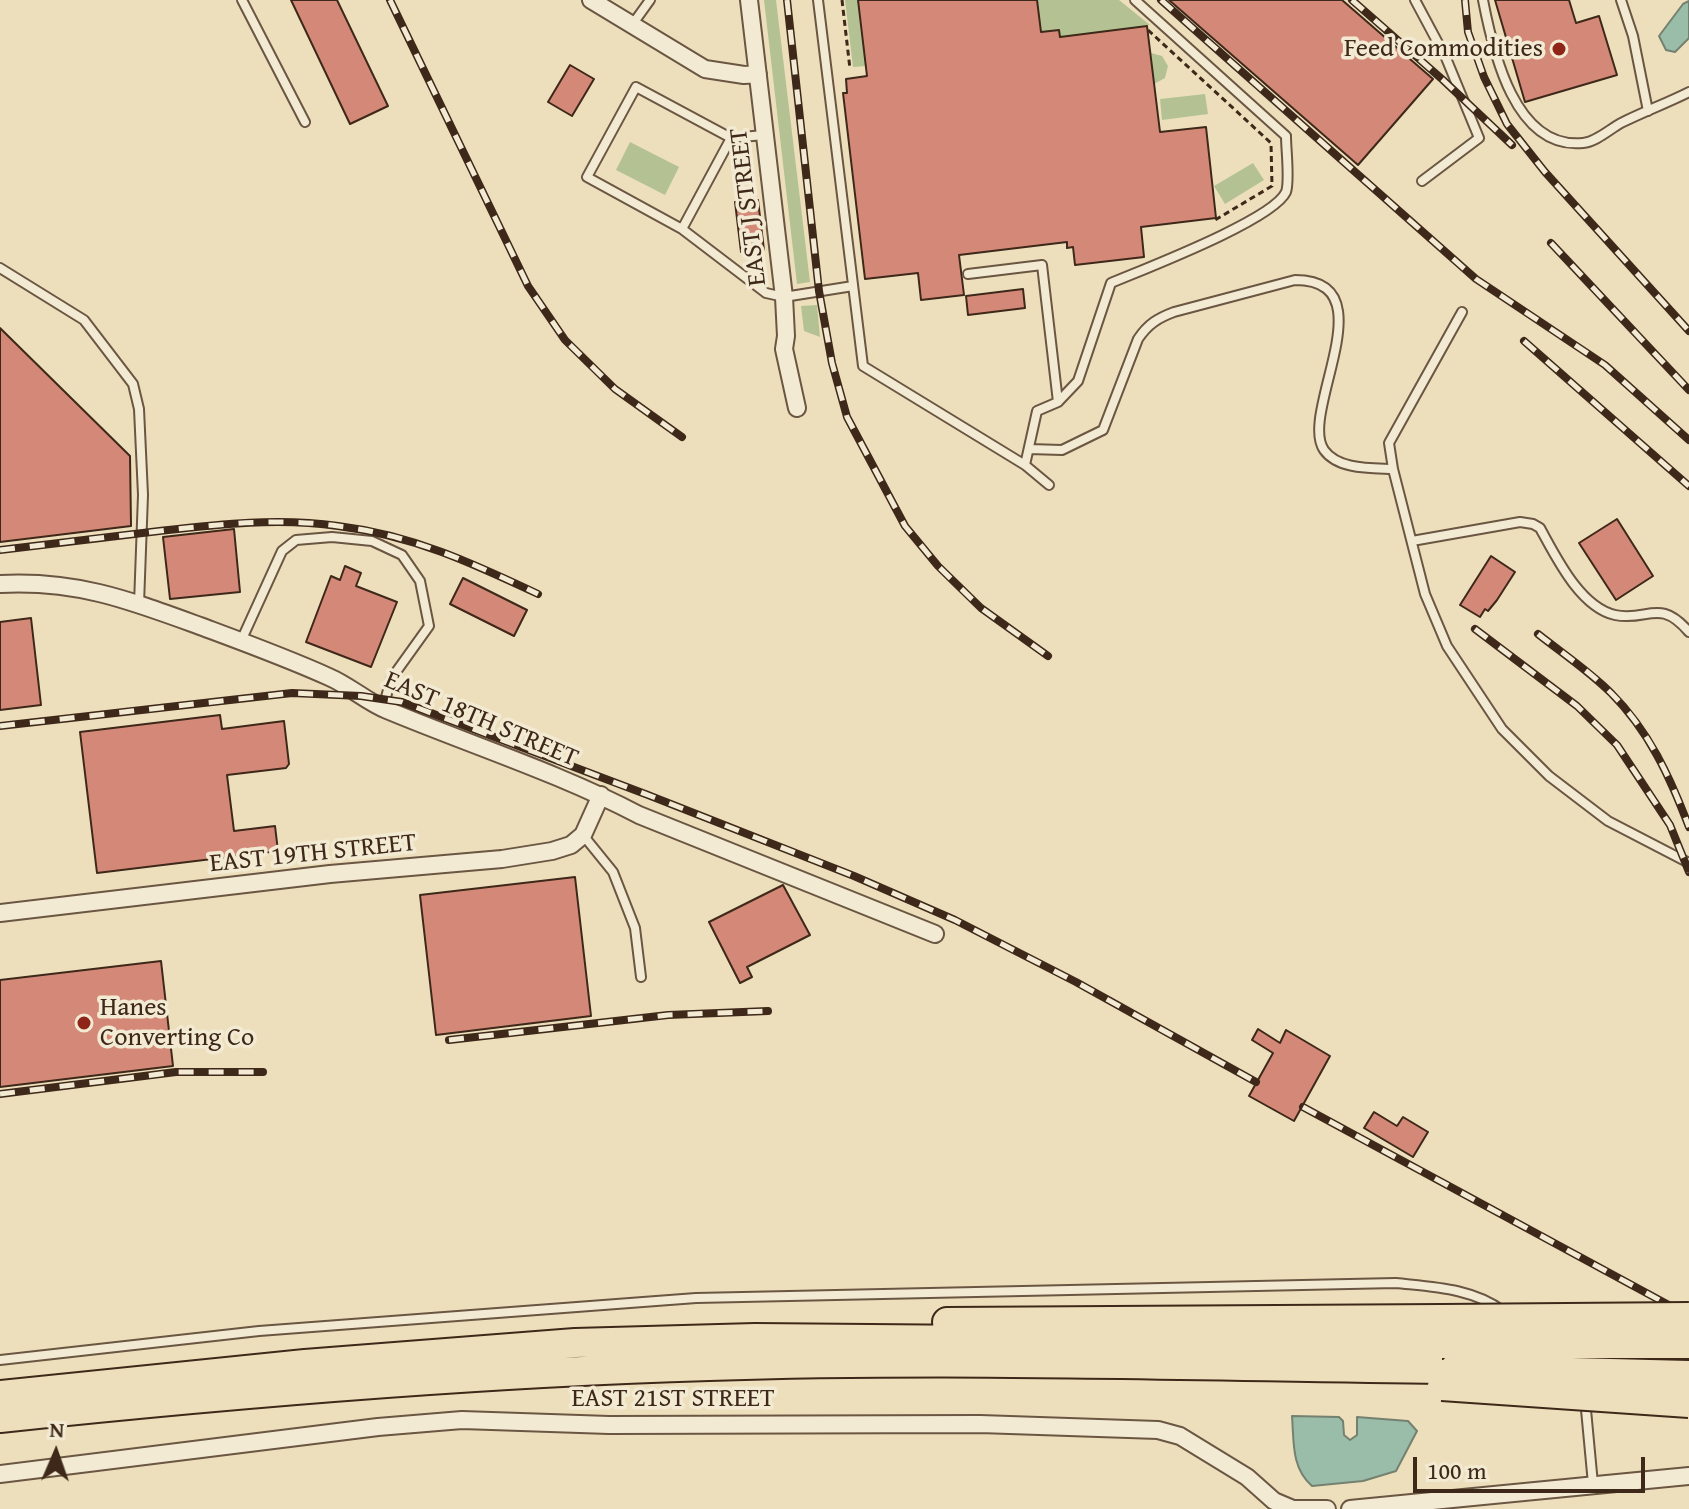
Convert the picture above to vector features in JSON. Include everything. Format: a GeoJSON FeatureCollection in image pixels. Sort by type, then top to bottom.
{"type":"FeatureCollection","features":[{"type":"Feature","properties":{"kind":"highway"},"geometry":{"type":"LineString","coordinates":[[1442,1354],[1689,1317]]}},
{"type":"Feature","properties":{"kind":"highway"},"geometry":{"type":"LineString","coordinates":[[0,1395],[411,1355],[575,1343],[755,1338],[977,1321],[1689,1375]]}},
{"type":"Feature","properties":{"kind":"highway"},"geometry":{"type":"LineString","coordinates":[[0,1418],[295,1389],[529,1373],[741,1365],[1067,1362],[1186,1366],[1689,1344]]}},
{"type":"Feature","properties":{"kind":"highway"},"geometry":{"type":"LineString","coordinates":[[1442,1354],[1689,1403]]}},
{"type":"Feature","properties":{"kind":"street"},"geometry":{"type":"LineString","coordinates":[[591,0],[705,69],[758,74]]}},
{"type":"Feature","properties":{"kind":"street","name":"EAST J STREET"},"geometry":{"type":"LineString","coordinates":[[749,0],[784,297],[784,349],[797,408]]}},
{"type":"Feature","properties":{"kind":"street","name":"EAST 18TH STREET"},"geometry":{"type":"LineString","coordinates":[[0,584],[57,584],[89,589],[241,641],[334,679],[383,709],[601,795],[639,815],[935,934]]}},
{"type":"Feature","properties":{"kind":"street"},"geometry":{"type":"LineString","coordinates":[[583,835],[601,795]]}},
{"type":"Feature","properties":{"kind":"street","name":"EAST 19TH STREET"},"geometry":{"type":"LineString","coordinates":[[0,913],[330,874],[502,859],[552,851],[571,845],[583,835]]}},
{"type":"Feature","properties":{"kind":"street","name":"EAST 21ST STREET"},"geometry":{"type":"LineString","coordinates":[[0,1474],[378,1427],[462,1420],[609,1425],[980,1424],[1158,1430],[1180,1436],[1247,1477],[1274,1501],[1293,1509],[1327,1509]]}},
{"type":"Feature","properties":{"kind":"street"},"geometry":{"type":"LineString","coordinates":[[1350,1509],[1689,1476]]}},
{"type":"Feature","properties":{"kind":"lane"},"geometry":{"type":"LineString","coordinates":[[242,0],[305,122]]}},
{"type":"Feature","properties":{"kind":"lane"},"geometry":{"type":"LineString","coordinates":[[632,25],[650,0]]}},
{"type":"Feature","properties":{"kind":"lane"},"geometry":{"type":"LineString","coordinates":[[818,0],[863,366],[1025,465],[1049,485]]}},
{"type":"Feature","properties":{"kind":"lane"},"geometry":{"type":"LineString","coordinates":[[1025,465],[1037,411],[1058,402],[1078,381],[1111,283],[1236,228],[1278,203],[1287,190],[1286,136],[1135,0]]}},
{"type":"Feature","properties":{"kind":"lane"},"geometry":{"type":"LineString","coordinates":[[1415,0],[1446,58],[1479,138],[1422,181]]}},
{"type":"Feature","properties":{"kind":"lane"},"geometry":{"type":"LineString","coordinates":[[1483,0],[1501,68],[1527,120],[1541,134],[1560,142],[1586,143],[1689,92]]}},
{"type":"Feature","properties":{"kind":"lane"},"geometry":{"type":"LineString","coordinates":[[1621,0],[1633,36],[1648,111]]}},
{"type":"Feature","properties":{"kind":"lane"},"geometry":{"type":"LineString","coordinates":[[764,135],[731,138],[636,87],[587,177],[682,229],[766,293],[784,297],[853,286]]}},
{"type":"Feature","properties":{"kind":"lane"},"geometry":{"type":"LineString","coordinates":[[682,229],[731,138]]}},
{"type":"Feature","properties":{"kind":"lane"},"geometry":{"type":"LineString","coordinates":[[968,274],[1042,265],[1058,402]]}},
{"type":"Feature","properties":{"kind":"lane"},"geometry":{"type":"LineString","coordinates":[[0,268],[84,320],[133,384],[139,409],[143,495],[139,604]]}},
{"type":"Feature","properties":{"kind":"lane"},"geometry":{"type":"LineString","coordinates":[[1029,449],[1062,450],[1103,430],[1138,339],[1146,327],[1157,319],[1250,292],[1305,280],[1330,294],[1337,314],[1336,354],[1320,420],[1320,441],[1324,450],[1341,462],[1356,467],[1393,469]]}},
{"type":"Feature","properties":{"kind":"lane"},"geometry":{"type":"LineString","coordinates":[[1462,312],[1389,443],[1425,594],[1447,646],[1502,729],[1549,776],[1608,821],[1689,863]]}},
{"type":"Feature","properties":{"kind":"lane"},"geometry":{"type":"LineString","coordinates":[[1412,541],[1520,522],[1533,524],[1540,528],[1566,574],[1593,604],[1615,615],[1654,611],[1668,614],[1689,632]]}},
{"type":"Feature","properties":{"kind":"lane"},"geometry":{"type":"LineString","coordinates":[[241,641],[282,551],[296,540],[332,537],[372,541],[402,555],[420,581],[429,626],[391,679],[383,709]]}},
{"type":"Feature","properties":{"kind":"lane"},"geometry":{"type":"LineString","coordinates":[[583,835],[613,872],[635,928],[641,977]]}},
{"type":"Feature","properties":{"kind":"lane"},"geometry":{"type":"LineString","coordinates":[[0,1360],[259,1331],[696,1298],[1396,1283],[1465,1291],[1493,1303],[1565,1357]]}},
{"type":"Feature","properties":{"kind":"lane"},"geometry":{"type":"LineString","coordinates":[[1571,1366],[1583,1385],[1593,1484]]}},
{"type":"Feature","properties":{"kind":"path"},"geometry":{"type":"LineString","coordinates":[[842,0],[850,69]]}},
{"type":"Feature","properties":{"kind":"path"},"geometry":{"type":"LineString","coordinates":[[1148,30],[1271,143],[1272,186],[1215,220]]}},
{"type":"Feature","properties":{"kind":"shaded area"},"geometry":{"type":"Polygon","coordinates":[[[764,0],[776,0],[810,282],[797,284],[764,0]]]}},
{"type":"Feature","properties":{"kind":"shaded area"},"geometry":{"type":"Polygon","coordinates":[[[845,0],[858,0],[866,66],[853,67],[845,0]]]}},
{"type":"Feature","properties":{"kind":"shaded area"},"geometry":{"type":"Polygon","coordinates":[[[1037,0],[1119,0],[1150,25],[1060,37],[1059,30],[1041,32],[1037,0]]]}},
{"type":"Feature","properties":{"kind":"shaded area"},"geometry":{"type":"Polygon","coordinates":[[[1689,1],[1689,38],[1675,52],[1666,50],[1659,36],[1683,4],[1689,1]]]}},
{"type":"Feature","properties":{"kind":"shaded area"},"geometry":{"type":"Polygon","coordinates":[[[1151,53],[1162,56],[1168,66],[1165,78],[1154,84],[1151,53]]]}},
{"type":"Feature","properties":{"kind":"shaded area"},"geometry":{"type":"Polygon","coordinates":[[[1205,94],[1208,114],[1162,120],[1160,99],[1205,94]]]}},
{"type":"Feature","properties":{"kind":"shaded area"},"geometry":{"type":"Polygon","coordinates":[[[630,142],[679,167],[665,195],[616,170],[630,142]]]}},
{"type":"Feature","properties":{"kind":"shaded area"},"geometry":{"type":"Polygon","coordinates":[[[1253,163],[1264,180],[1225,204],[1214,186],[1253,163]]]}},
{"type":"Feature","properties":{"kind":"shaded area"},"geometry":{"type":"Polygon","coordinates":[[[817,305],[820,337],[804,331],[801,306],[817,305]]]}},
{"type":"Feature","properties":{"kind":"shaded area"},"geometry":{"type":"Polygon","coordinates":[[[1292,1416],[1339,1417],[1343,1421],[1344,1435],[1350,1440],[1357,1435],[1357,1417],[1408,1421],[1417,1431],[1396,1471],[1363,1481],[1312,1486],[1297,1463],[1292,1416]]]}},
{"type":"Feature","properties":{"kind":"building"},"geometry":{"type":"Polygon","coordinates":[[[291,0],[337,0],[388,106],[350,124],[291,0]]]}},
{"type":"Feature","properties":{"kind":"building"},"geometry":{"type":"Polygon","coordinates":[[[858,0],[1037,0],[1041,32],[1059,30],[1060,37],[1147,26],[1160,132],[1206,127],[1216,218],[1141,227],[1144,257],[1075,265],[1073,247],[1067,248],[1067,242],[959,255],[964,295],[921,300],[918,273],[865,279],[843,93],[847,93],[846,79],[867,76],[858,0]]]}},
{"type":"Feature","properties":{"kind":"building"},"geometry":{"type":"Polygon","coordinates":[[[1169,0],[1342,0],[1433,79],[1358,165],[1169,0]]]}},
{"type":"Feature","properties":{"kind":"building","name":"Feed Commodities"},"geometry":{"type":"Polygon","coordinates":[[[1495,0],[1569,0],[1576,23],[1599,16],[1617,75],[1525,102],[1495,0]]]}},
{"type":"Feature","properties":{"kind":"building"},"geometry":{"type":"Polygon","coordinates":[[[570,65],[594,79],[572,116],[548,102],[570,65]]]}},
{"type":"Feature","properties":{"kind":"building"},"geometry":{"type":"Polygon","coordinates":[[[758,200],[764,250],[741,252],[735,202],[758,200]]]}},
{"type":"Feature","properties":{"kind":"building"},"geometry":{"type":"Polygon","coordinates":[[[1023,289],[1025,308],[968,315],[966,296],[1023,289]]]}},
{"type":"Feature","properties":{"kind":"building"},"geometry":{"type":"Polygon","coordinates":[[[0,328],[130,456],[131,526],[0,542],[0,328]]]}},
{"type":"Feature","properties":{"kind":"building"},"geometry":{"type":"Polygon","coordinates":[[[1617,519],[1653,576],[1616,600],[1579,543],[1617,519]]]}},
{"type":"Feature","properties":{"kind":"building"},"geometry":{"type":"Polygon","coordinates":[[[234,529],[240,592],[170,599],[163,537],[234,529]]]}},
{"type":"Feature","properties":{"kind":"building"},"geometry":{"type":"Polygon","coordinates":[[[1491,556],[1515,572],[1497,600],[1480,617],[1460,605],[1491,556]]]}},
{"type":"Feature","properties":{"kind":"building"},"geometry":{"type":"Polygon","coordinates":[[[345,566],[361,573],[356,586],[397,602],[371,667],[306,642],[331,576],[340,580],[345,566]]]}},
{"type":"Feature","properties":{"kind":"building"},"geometry":{"type":"Polygon","coordinates":[[[463,578],[527,610],[514,636],[450,604],[463,578]]]}},
{"type":"Feature","properties":{"kind":"building"},"geometry":{"type":"Polygon","coordinates":[[[31,618],[41,705],[0,710],[0,622],[31,618]]]}},
{"type":"Feature","properties":{"kind":"building"},"geometry":{"type":"Polygon","coordinates":[[[220,715],[222,729],[284,721],[289,764],[286,768],[227,775],[234,831],[275,826],[278,851],[97,873],[80,732],[220,715]]]}},
{"type":"Feature","properties":{"kind":"building"},"geometry":{"type":"Polygon","coordinates":[[[575,877],[591,1016],[436,1035],[420,895],[575,877]]]}},
{"type":"Feature","properties":{"kind":"building"},"geometry":{"type":"Polygon","coordinates":[[[783,885],[810,935],[747,967],[752,977],[740,983],[709,922],[783,885]]]}},
{"type":"Feature","properties":{"kind":"building","name":"Hanes Converting Co"},"geometry":{"type":"Polygon","coordinates":[[[161,961],[173,1066],[0,1087],[0,980],[161,961]]]}},
{"type":"Feature","properties":{"kind":"building"},"geometry":{"type":"Polygon","coordinates":[[[1258,1029],[1280,1043],[1286,1030],[1330,1056],[1294,1121],[1249,1096],[1273,1053],[1252,1040],[1258,1029]]]}},
{"type":"Feature","properties":{"kind":"building"},"geometry":{"type":"Polygon","coordinates":[[[1374,1112],[1397,1126],[1403,1117],[1428,1132],[1413,1157],[1364,1128],[1374,1112]]]}},
{"type":"Feature","properties":{"kind":"railway"},"geometry":{"type":"LineString","coordinates":[[390,0],[528,286],[565,340],[615,389],[682,437]]}},
{"type":"Feature","properties":{"kind":"railway"},"geometry":{"type":"LineString","coordinates":[[787,0],[819,291],[832,363],[847,417],[905,526],[938,566],[981,608],[1048,656]]}},
{"type":"Feature","properties":{"kind":"railway"},"geometry":{"type":"LineString","coordinates":[[1161,0],[1476,279],[1605,365],[1689,440]]}},
{"type":"Feature","properties":{"kind":"railway"},"geometry":{"type":"LineString","coordinates":[[1352,0],[1512,145]]}},
{"type":"Feature","properties":{"kind":"railway"},"geometry":{"type":"LineString","coordinates":[[1465,0],[1468,32],[1484,77],[1507,124],[1545,172],[1689,331]]}},
{"type":"Feature","properties":{"kind":"railway"},"geometry":{"type":"LineString","coordinates":[[1551,243],[1689,390]]}},
{"type":"Feature","properties":{"kind":"railway"},"geometry":{"type":"LineString","coordinates":[[1524,341],[1689,486]]}},
{"type":"Feature","properties":{"kind":"railway"},"geometry":{"type":"LineString","coordinates":[[0,550],[221,525],[314,523],[365,530],[416,543],[538,594]]}},
{"type":"Feature","properties":{"kind":"railway"},"geometry":{"type":"LineString","coordinates":[[1475,629],[1577,706],[1617,745],[1670,825],[1689,872]]}},
{"type":"Feature","properties":{"kind":"railway"},"geometry":{"type":"LineString","coordinates":[[1538,634],[1603,685],[1637,723],[1666,773],[1689,827]]}},
{"type":"Feature","properties":{"kind":"railway"},"geometry":{"type":"LineString","coordinates":[[0,726],[292,693],[361,696],[402,702],[854,876],[955,920],[1076,982],[1256,1082]]}},
{"type":"Feature","properties":{"kind":"railway"},"geometry":{"type":"LineString","coordinates":[[449,1040],[668,1015],[768,1011]]}},
{"type":"Feature","properties":{"kind":"railway"},"geometry":{"type":"LineString","coordinates":[[0,1094],[176,1072],[263,1072]]}},
{"type":"Feature","properties":{"kind":"railway"},"geometry":{"type":"LineString","coordinates":[[1303,1107],[1689,1316]]}},
{"type":"Feature","properties":{"kind":"place","name":"Feed Commodities"},"geometry":{"type":"Point","coordinates":[1559,49]}},
{"type":"Feature","properties":{"kind":"place","name":"Hanes Converting Co"},"geometry":{"type":"Point","coordinates":[84,1023]}}]}
